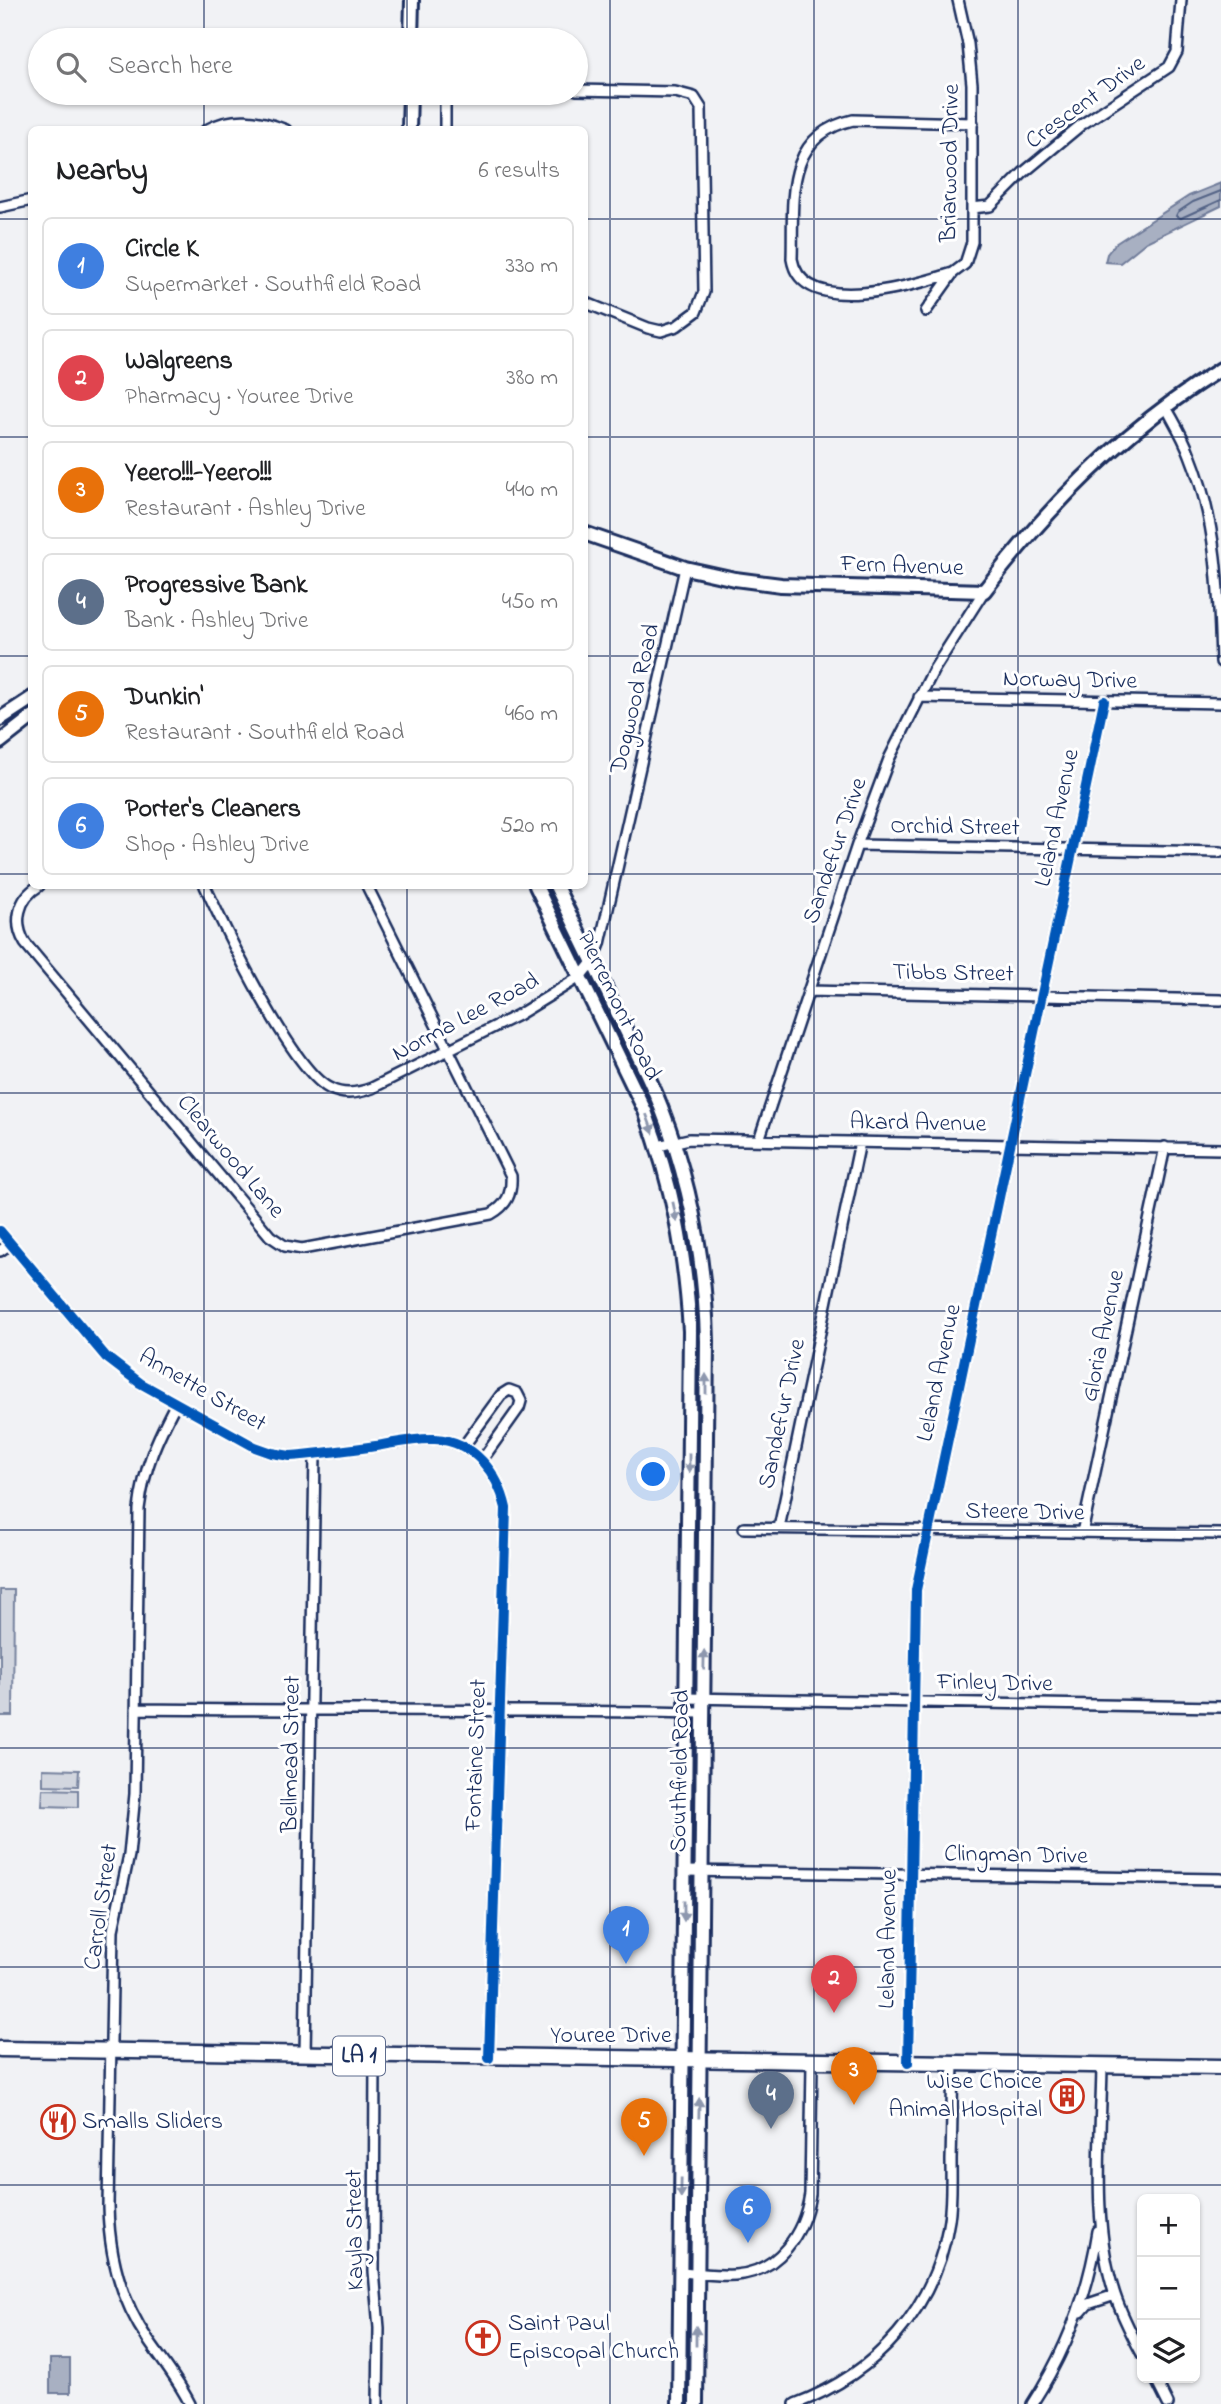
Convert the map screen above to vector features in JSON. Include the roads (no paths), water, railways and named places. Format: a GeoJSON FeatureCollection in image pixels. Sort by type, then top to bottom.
{"type":"FeatureCollection","features":[{"type":"Feature","properties":{"kind":"main road"},"geometry":{"type":"LineString","coordinates":[[411,28],[412,0]]}},
{"type":"Feature","properties":{"kind":"main road"},"geometry":{"type":"LineString","coordinates":[[409,126],[410,105]]}},
{"type":"Feature","properties":{"kind":"main road","name":"Fern Avenue"},"geometry":{"type":"LineString","coordinates":[[588,534],[685,568],[761,583],[984,591],[1044,518],[1092,468],[1166,407],[1221,369]]}},
{"type":"Feature","properties":{"kind":"main road"},"geometry":{"type":"LineString","coordinates":[[0,719],[28,701]]}},
{"type":"Feature","properties":{"kind":"main road"},"geometry":{"type":"LineString","coordinates":[[0,741],[28,720]]}},
{"type":"Feature","properties":{"kind":"main road","name":"Pierremont Road"},"geometry":{"type":"LineString","coordinates":[[537,889],[637,1094],[658,1146]]}},
{"type":"Feature","properties":{"kind":"main road","name":"Pierremont Road"},"geometry":{"type":"LineString","coordinates":[[557,889],[654,1090],[674,1142]]}},
{"type":"Feature","properties":{"kind":"main road"},"geometry":{"type":"LineString","coordinates":[[554,923],[569,913]]}},
{"type":"Feature","properties":{"kind":"main road","name":"Southfield Road"},"geometry":{"type":"LineString","coordinates":[[674,1142],[693,1213],[706,1321],[696,2404]]}},
{"type":"Feature","properties":{"kind":"main road","name":"Southfield Road"},"geometry":{"type":"LineString","coordinates":[[658,1146],[677,1217],[690,1331],[679,2404]]}},
{"type":"Feature","properties":{"kind":"main road"},"geometry":{"type":"LineString","coordinates":[[685,1270],[701,1268]]}},
{"type":"Feature","properties":{"kind":"main road"},"geometry":{"type":"LineString","coordinates":[[689,1411],[706,1411]]}},
{"type":"Feature","properties":{"kind":"main road"},"geometry":{"type":"LineString","coordinates":[[688,1525],[705,1525]]}},
{"type":"Feature","properties":{"kind":"main road","name":"Youree Drive"},"geometry":{"type":"LineString","coordinates":[[0,2049],[1221,2067]]}},
{"type":"Feature","properties":{"kind":"street","name":"Briarwood Drive"},"geometry":{"type":"LineString","coordinates":[[926,311],[953,273],[962,268],[969,256],[972,208],[971,71],[958,0]]}},
{"type":"Feature","properties":{"kind":"street","name":"Crescent Drive"},"geometry":{"type":"LineString","coordinates":[[972,208],[990,206],[1023,173],[1081,125],[1169,66],[1175,58],[1179,42],[1181,0]]}},
{"type":"Feature","properties":{"kind":"street"},"geometry":{"type":"LineString","coordinates":[[588,90],[675,92],[694,97],[701,108],[704,292],[696,312],[677,326],[661,331],[588,304]]}},
{"type":"Feature","properties":{"kind":"street"},"geometry":{"type":"LineString","coordinates":[[445,105],[445,126]]}},
{"type":"Feature","properties":{"kind":"street"},"geometry":{"type":"LineString","coordinates":[[215,126],[226,121],[252,119],[274,126]]}},
{"type":"Feature","properties":{"kind":"street"},"geometry":{"type":"LineString","coordinates":[[953,273],[921,283],[871,291],[815,290],[805,284],[795,271],[792,259],[794,179],[801,157],[810,144],[821,133],[842,122],[972,122]]}},
{"type":"Feature","properties":{"kind":"street"},"geometry":{"type":"LineString","coordinates":[[0,207],[28,201]]}},
{"type":"Feature","properties":{"kind":"street"},"geometry":{"type":"LineString","coordinates":[[1166,407],[1189,452],[1213,533],[1219,587],[1221,662]]}},
{"type":"Feature","properties":{"kind":"street","name":"Dogwood Road"},"geometry":{"type":"LineString","coordinates":[[593,961],[603,931],[685,568]]}},
{"type":"Feature","properties":{"kind":"street","name":"Sandefur Drive"},"geometry":{"type":"LineString","coordinates":[[760,1140],[857,845],[889,759],[919,697],[958,629],[984,591]]}},
{"type":"Feature","properties":{"kind":"street","name":"Norway Drive"},"geometry":{"type":"LineString","coordinates":[[919,697],[1221,703]]}},
{"type":"Feature","properties":{"kind":"street","name":"Leland Avenue"},"geometry":{"type":"LineString","coordinates":[[908,2063],[916,1590],[1104,701]]}},
{"type":"Feature","properties":{"kind":"street","name":"Orchid Street"},"geometry":{"type":"LineString","coordinates":[[857,845],[1221,852]]}},
{"type":"Feature","properties":{"kind":"street","name":"Clearwood Lane"},"geometry":{"type":"LineString","coordinates":[[36,889],[25,898],[20,909],[19,927],[25,943],[270,1236],[285,1246],[302,1249],[478,1216],[503,1206],[509,1197],[511,1176],[449,1051]]}},
{"type":"Feature","properties":{"kind":"street","name":"Norma Lee Road"},"geometry":{"type":"LineString","coordinates":[[206,889],[243,962],[296,1051],[320,1082],[330,1089],[349,1093],[372,1088],[518,1014],[580,977],[593,961]]}},
{"type":"Feature","properties":{"kind":"street"},"geometry":{"type":"LineString","coordinates":[[369,889],[449,1051]]}},
{"type":"Feature","properties":{"kind":"street","name":"Tibbs Street"},"geometry":{"type":"LineString","coordinates":[[809,991],[1221,1000]]}},
{"type":"Feature","properties":{"kind":"street","name":"Akard Avenue"},"geometry":{"type":"LineString","coordinates":[[658,1146],[689,1139],[1221,1149]]}},
{"type":"Feature","properties":{"kind":"street","name":"Sandefur Drive"},"geometry":{"type":"LineString","coordinates":[[779,1528],[860,1142]]}},
{"type":"Feature","properties":{"kind":"street","name":"Gloria Avenue"},"geometry":{"type":"LineString","coordinates":[[1082,1533],[1165,1147]]}},
{"type":"Feature","properties":{"kind":"street","name":"Annette Street"},"geometry":{"type":"LineString","coordinates":[[0,1231],[101,1352],[128,1375],[255,1447],[290,1456],[419,1440],[442,1440],[463,1447],[482,1460]]}},
{"type":"Feature","properties":{"kind":"street"},"geometry":{"type":"LineString","coordinates":[[0,1251],[10,1244]]}},
{"type":"Feature","properties":{"kind":"street"},"geometry":{"type":"LineString","coordinates":[[463,1447],[501,1395],[509,1390],[517,1392],[522,1401],[519,1408],[482,1460]]}},
{"type":"Feature","properties":{"kind":"street","name":"Carroll Street"},"geometry":{"type":"LineString","coordinates":[[176,1403],[154,1445],[146,1468],[139,1508],[133,1820],[129,1855],[113,1930],[108,2206],[112,2259],[120,2287],[132,2314],[176,2377],[190,2404]]}},
{"type":"Feature","properties":{"kind":"street","name":"Bellmead Street"},"geometry":{"type":"LineString","coordinates":[[305,2055],[315,1455]]}},
{"type":"Feature","properties":{"kind":"street","name":"Fontaine Street"},"geometry":{"type":"LineString","coordinates":[[482,1460],[499,1484],[506,1508],[489,2058]]}},
{"type":"Feature","properties":{"kind":"street","name":"Steere Drive"},"geometry":{"type":"LineString","coordinates":[[744,1528],[1221,1534]]}},
{"type":"Feature","properties":{"kind":"street","name":"Finley Drive"},"geometry":{"type":"LineString","coordinates":[[685,1698],[1221,1707]]}},
{"type":"Feature","properties":{"kind":"street"},"geometry":{"type":"LineString","coordinates":[[136,1709],[500,1709],[703,1713]]}},
{"type":"Feature","properties":{"kind":"street","name":"Clingman Drive"},"geometry":{"type":"LineString","coordinates":[[684,1871],[1221,1879]]}},
{"type":"Feature","properties":{"kind":"street","name":"Kayla Street"},"geometry":{"type":"LineString","coordinates":[[376,2056],[374,2271],[379,2328],[378,2404]]}},
{"type":"Feature","properties":{"kind":"street"},"geometry":{"type":"LineString","coordinates":[[680,2272],[738,2275],[754,2270],[779,2256],[792,2243],[801,2228],[810,2194],[812,2062]]}},
{"type":"Feature","properties":{"kind":"street"},"geometry":{"type":"LineString","coordinates":[[795,2404],[836,2386],[871,2361],[891,2344],[922,2302],[938,2265],[948,2222],[953,2064]]}},
{"type":"Feature","properties":{"kind":"street"},"geometry":{"type":"LineString","coordinates":[[1032,2404],[1067,2344],[1089,2280],[1100,2222],[1102,2065]]}},
{"type":"Feature","properties":{"kind":"street"},"geometry":{"type":"LineString","coordinates":[[1100,2222],[1115,2295],[1137,2343]]}},
{"type":"Feature","properties":{"kind":"street"},"geometry":{"type":"LineString","coordinates":[[680,2246],[697,2248]]}},
{"type":"Feature","properties":{"kind":"street"},"geometry":{"type":"LineString","coordinates":[[1078,2316],[1088,2304],[1115,2295]]}},
{"type":"Feature","properties":{"kind":"street"},"geometry":{"type":"LineString","coordinates":[[1158,2383],[1168,2404]]}},
{"type":"Feature","properties":{"kind":"water"},"geometry":{"type":"Polygon","coordinates":[[[1221,183],[1221,206],[1146,242],[1120,263],[1105,262],[1107,254],[1115,244],[1189,196],[1221,183]]]}},
{"type":"Feature","properties":{"kind":"water"},"geometry":{"type":"Polygon","coordinates":[[[50,2359],[70,2359],[70,2393],[50,2393],[50,2359]]]}},
{"type":"Feature","properties":{"kind":"place","name":"Circle K"},"geometry":{"type":"Point","coordinates":[626,1964]}},
{"type":"Feature","properties":{"kind":"place","name":"Walgreens"},"geometry":{"type":"Point","coordinates":[834,2013]}},
{"type":"Feature","properties":{"kind":"place","name":"Wise Choice Animal Hospital"},"geometry":{"type":"Point","coordinates":[1067,2096]}},
{"type":"Feature","properties":{"kind":"place","name":"Yeero!!!-Yeero!!!"},"geometry":{"type":"Point","coordinates":[854,2105]}},
{"type":"Feature","properties":{"kind":"place","name":"Smalls Sliders"},"geometry":{"type":"Point","coordinates":[58,2122]}},
{"type":"Feature","properties":{"kind":"place","name":"Progressive Bank"},"geometry":{"type":"Point","coordinates":[771,2129]}},
{"type":"Feature","properties":{"kind":"place","name":"Dunkin'"},"geometry":{"type":"Point","coordinates":[644,2156]}},
{"type":"Feature","properties":{"kind":"place","name":"Porter's Cleaners"},"geometry":{"type":"Point","coordinates":[748,2243]}},
{"type":"Feature","properties":{"kind":"place","name":"Saint Paul Episcopal Church"},"geometry":{"type":"Point","coordinates":[483,2338]}}]}
